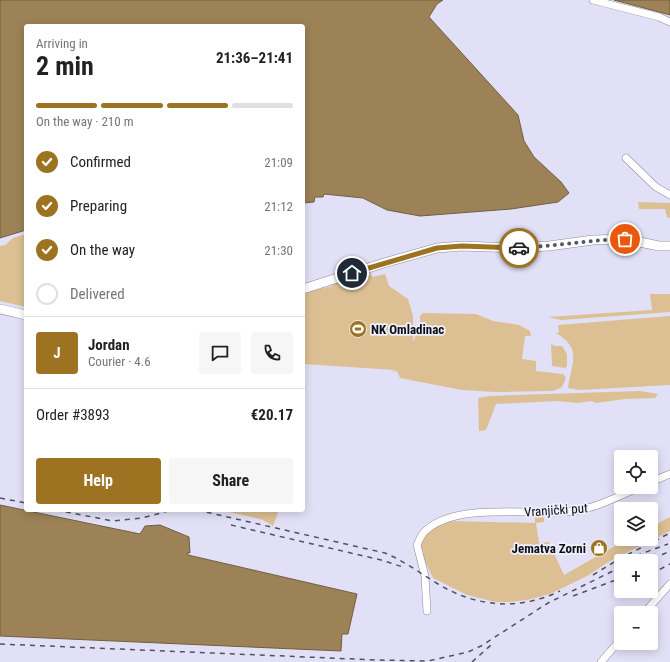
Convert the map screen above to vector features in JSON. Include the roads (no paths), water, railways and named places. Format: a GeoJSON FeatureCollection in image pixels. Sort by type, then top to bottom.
{"type":"FeatureCollection","features":[{"type":"Feature","properties":{"kind":"main road"},"geometry":{"type":"LineString","coordinates":[[305,288],[437,248],[462,246],[515,248],[550,246],[593,240],[625,239],[659,246],[670,246]]}},
{"type":"Feature","properties":{"kind":"main road"},"geometry":{"type":"LineString","coordinates":[[0,309],[24,315]]}},
{"type":"Feature","properties":{"kind":"street"},"geometry":{"type":"LineString","coordinates":[[593,0],[659,17],[670,22]]}},
{"type":"Feature","properties":{"kind":"street"},"geometry":{"type":"LineString","coordinates":[[626,158],[656,187],[670,195]]}},
{"type":"Feature","properties":{"kind":"street"},"geometry":{"type":"LineString","coordinates":[[658,479],[670,474]]}},
{"type":"Feature","properties":{"kind":"street","name":"Vranjički put"},"geometry":{"type":"LineString","coordinates":[[427,611],[425,576],[417,545],[423,532],[437,523],[466,513],[573,511],[595,507],[624,494]]}},
{"type":"Feature","properties":{"kind":"street"},"geometry":{"type":"LineString","coordinates":[[650,606],[670,584]]}},
{"type":"Feature","properties":{"kind":"street"},"geometry":{"type":"LineString","coordinates":[[601,662],[614,647]]}},
{"type":"Feature","properties":{"kind":"railway"},"geometry":{"type":"LineString","coordinates":[[0,498],[24,503]]}},
{"type":"Feature","properties":{"kind":"railway"},"geometry":{"type":"LineString","coordinates":[[66,512],[113,521],[142,518],[164,512]]}},
{"type":"Feature","properties":{"kind":"railway"},"geometry":{"type":"LineString","coordinates":[[206,512],[385,553],[405,563],[452,592],[482,602],[498,604],[529,602],[560,591]]}},
{"type":"Feature","properties":{"kind":"railway"},"geometry":{"type":"LineString","coordinates":[[231,525],[381,560],[403,567]]}},
{"type":"Feature","properties":{"kind":"railway"},"geometry":{"type":"LineString","coordinates":[[593,575],[619,559],[670,533]]}},
{"type":"Feature","properties":{"kind":"railway"},"geometry":{"type":"LineString","coordinates":[[641,554],[668,544]]}},
{"type":"Feature","properties":{"kind":"railway"},"geometry":{"type":"LineString","coordinates":[[658,557],[670,551]]}},
{"type":"Feature","properties":{"kind":"railway"},"geometry":{"type":"LineString","coordinates":[[658,570],[670,564]]}},
{"type":"Feature","properties":{"kind":"railway"},"geometry":{"type":"LineString","coordinates":[[0,644],[428,661],[468,652],[481,646],[548,603],[614,570]]}},
{"type":"Feature","properties":{"kind":"railway"},"geometry":{"type":"LineString","coordinates":[[573,596],[614,581]]}},
{"type":"Feature","properties":{"kind":"railway"},"geometry":{"type":"LineString","coordinates":[[472,662],[491,645]]}},
{"type":"Feature","properties":{"kind":"place","name":"NK Omladinac"},"geometry":{"type":"Point","coordinates":[358,329]}},
{"type":"Feature","properties":{"kind":"place","name":"Jematva Zorni"},"geometry":{"type":"Point","coordinates":[599,548]}}]}
